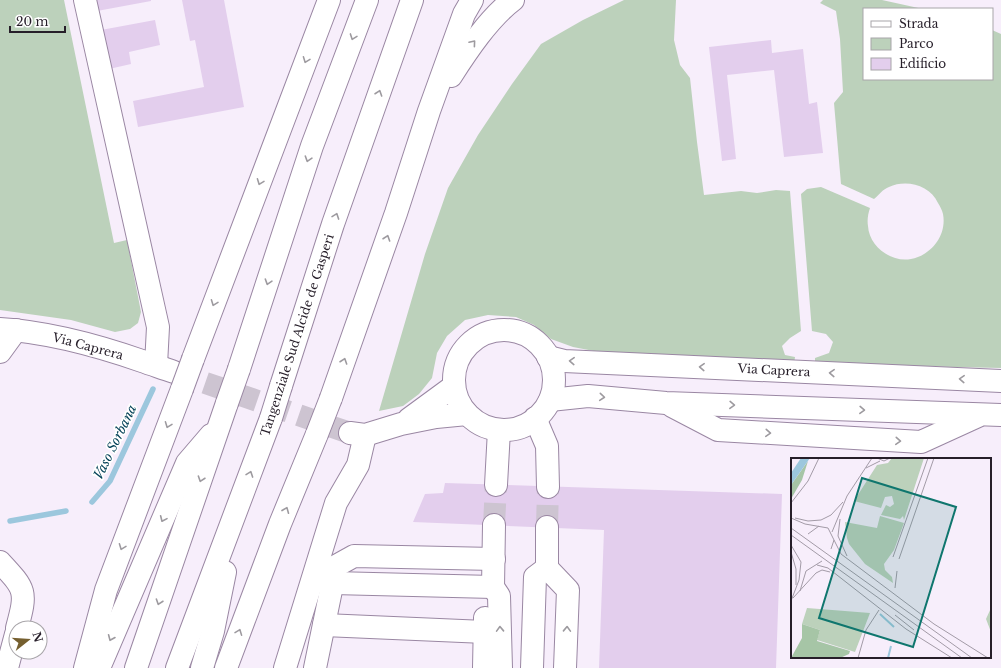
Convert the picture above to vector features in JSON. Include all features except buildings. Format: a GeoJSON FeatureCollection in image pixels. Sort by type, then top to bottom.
{"type":"FeatureCollection","features":[{"type":"Feature","properties":{"kind":"main road"},"geometry":{"type":"LineString","coordinates":[[84,668],[171,375],[158,327],[85,0]]}},
{"type":"Feature","properties":{"kind":"main road"},"geometry":{"type":"LineString","coordinates":[[320,0],[320,24]]}},
{"type":"Feature","properties":{"kind":"main road"},"geometry":{"type":"LineString","coordinates":[[171,375],[192,359],[329,0]]}},
{"type":"Feature","properties":{"kind":"main road"},"geometry":{"type":"LineString","coordinates":[[136,668],[219,427],[312,146],[366,0]]}},
{"type":"Feature","properties":{"kind":"main road","name":"Tangenziale Sud Alcide de Gasperi"},"geometry":{"type":"LineString","coordinates":[[177,668],[271,418],[333,224],[412,0]]}},
{"type":"Feature","properties":{"kind":"main road"},"geometry":{"type":"LineString","coordinates":[[226,668],[280,524],[331,398],[396,213],[429,111],[464,14],[472,0]]}},
{"type":"Feature","properties":{"kind":"main road"},"geometry":{"type":"LineString","coordinates":[[429,111],[470,47],[505,6],[513,0]]}},
{"type":"Feature","properties":{"kind":"main road"},"geometry":{"type":"LineString","coordinates":[[0,352],[8,330]]}},
{"type":"Feature","properties":{"kind":"main road","name":"Via Caprera"},"geometry":{"type":"LineString","coordinates":[[8,330],[59,336],[171,375]]}},
{"type":"Feature","properties":{"kind":"main road"},"geometry":{"type":"LineString","coordinates":[[496,330],[512,330],[526,335],[539,344],[548,357],[554,378],[553,390],[550,400],[541,414],[529,424],[515,429],[499,430],[481,425],[467,414],[458,401],[454,386],[454,371],[459,356],[468,344],[481,335],[496,330]]}},
{"type":"Feature","properties":{"kind":"main road","name":"Via Caprera"},"geometry":{"type":"LineString","coordinates":[[548,357],[564,360],[1001,381]]}},
{"type":"Feature","properties":{"kind":"main road"},"geometry":{"type":"LineString","coordinates":[[401,424],[429,406],[454,386]]}},
{"type":"Feature","properties":{"kind":"main road"},"geometry":{"type":"LineString","coordinates":[[550,400],[588,396],[666,403],[992,415]]}},
{"type":"Feature","properties":{"kind":"main road"},"geometry":{"type":"LineString","coordinates":[[666,403],[718,430],[921,442],[992,415]]}},
{"type":"Feature","properties":{"kind":"main road"},"geometry":{"type":"LineString","coordinates":[[285,668],[336,503],[358,465],[358,434],[436,417],[467,414]]}},
{"type":"Feature","properties":{"kind":"main road"},"geometry":{"type":"LineString","coordinates":[[535,418],[547,446],[548,487]]}},
{"type":"Feature","properties":{"kind":"main road"},"geometry":{"type":"LineString","coordinates":[[99,668],[187,464],[219,427]]}},
{"type":"Feature","properties":{"kind":"main road"},"geometry":{"type":"LineString","coordinates":[[496,485],[499,430]]}},
{"type":"Feature","properties":{"kind":"main road"},"geometry":{"type":"LineString","coordinates":[[202,668],[213,631],[236,510]]}},
{"type":"Feature","properties":{"kind":"main road"},"geometry":{"type":"LineString","coordinates":[[494,525],[493,588],[498,596],[501,668]]}},
{"type":"Feature","properties":{"kind":"main road"},"geometry":{"type":"LineString","coordinates":[[547,527],[547,568],[568,590],[565,668]]}},
{"type":"Feature","properties":{"kind":"main road"},"geometry":{"type":"LineString","coordinates":[[315,668],[336,566],[354,556],[494,559]]}},
{"type":"Feature","properties":{"kind":"main road"},"geometry":{"type":"LineString","coordinates":[[0,562],[14,577],[22,589],[24,604],[20,620]]}},
{"type":"Feature","properties":{"kind":"main road"},"geometry":{"type":"LineString","coordinates":[[532,668],[535,577],[547,568]]}},
{"type":"Feature","properties":{"kind":"main road"},"geometry":{"type":"LineString","coordinates":[[333,583],[493,588]]}},
{"type":"Feature","properties":{"kind":"main road"},"geometry":{"type":"LineString","coordinates":[[484,668],[485,597],[493,588]]}},
{"type":"Feature","properties":{"kind":"main road"},"geometry":{"type":"LineString","coordinates":[[324,625],[485,632]]}},
{"type":"Feature","properties":{"kind":"green space"},"geometry":{"type":"Polygon","coordinates":[[[0,0],[64,0],[114,243],[127,240],[141,312],[138,323],[130,329],[115,332],[71,320],[0,310],[0,0]]]}},
{"type":"Feature","properties":{"kind":"green space"},"geometry":{"type":"Polygon","coordinates":[[[624,0],[676,0],[674,40],[680,65],[690,78],[704,195],[741,191],[757,193],[776,190],[790,191],[801,331],[790,338],[782,346],[785,355],[795,357],[794,364],[599,352],[573,347],[551,339],[534,325],[516,317],[488,315],[465,320],[447,336],[437,353],[432,378],[419,394],[403,406],[379,411],[425,254],[448,188],[478,135],[541,44],[583,20],[624,0]]]}},
{"type":"Feature","properties":{"kind":"green space"},"geometry":{"type":"Polygon","coordinates":[[[823,0],[882,0],[918,8],[863,8],[863,80],[993,80],[993,30],[1001,34],[1001,368],[815,364],[815,358],[829,353],[833,342],[826,334],[812,331],[801,194],[807,189],[821,187],[870,208],[868,224],[869,233],[872,240],[882,252],[889,256],[903,260],[919,257],[931,249],[940,236],[944,222],[942,211],[934,197],[929,192],[917,185],[903,184],[889,187],[874,199],[841,184],[834,103],[843,92],[840,39],[836,11],[820,3],[823,0]]]}},
{"type":"Feature","properties":{"kind":"waterway","name":"Vaso Sorbana"},"geometry":{"type":"LineString","coordinates":[[92,502],[110,481],[153,389]]}},
{"type":"Feature","properties":{"kind":"waterway","name":"Vaso Sorbana"},"geometry":{"type":"LineString","coordinates":[[10,521],[66,511]]}},
{"type":"Feature","properties":{"kind":"tunnel"},"geometry":{"type":"LineString","coordinates":[[174,372],[350,433]]}},
{"type":"Feature","properties":{"kind":"tunnel"},"geometry":{"type":"LineString","coordinates":[[494,525],[496,485]]}},
{"type":"Feature","properties":{"kind":"tunnel"},"geometry":{"type":"LineString","coordinates":[[547,527],[548,487]]}}]}
